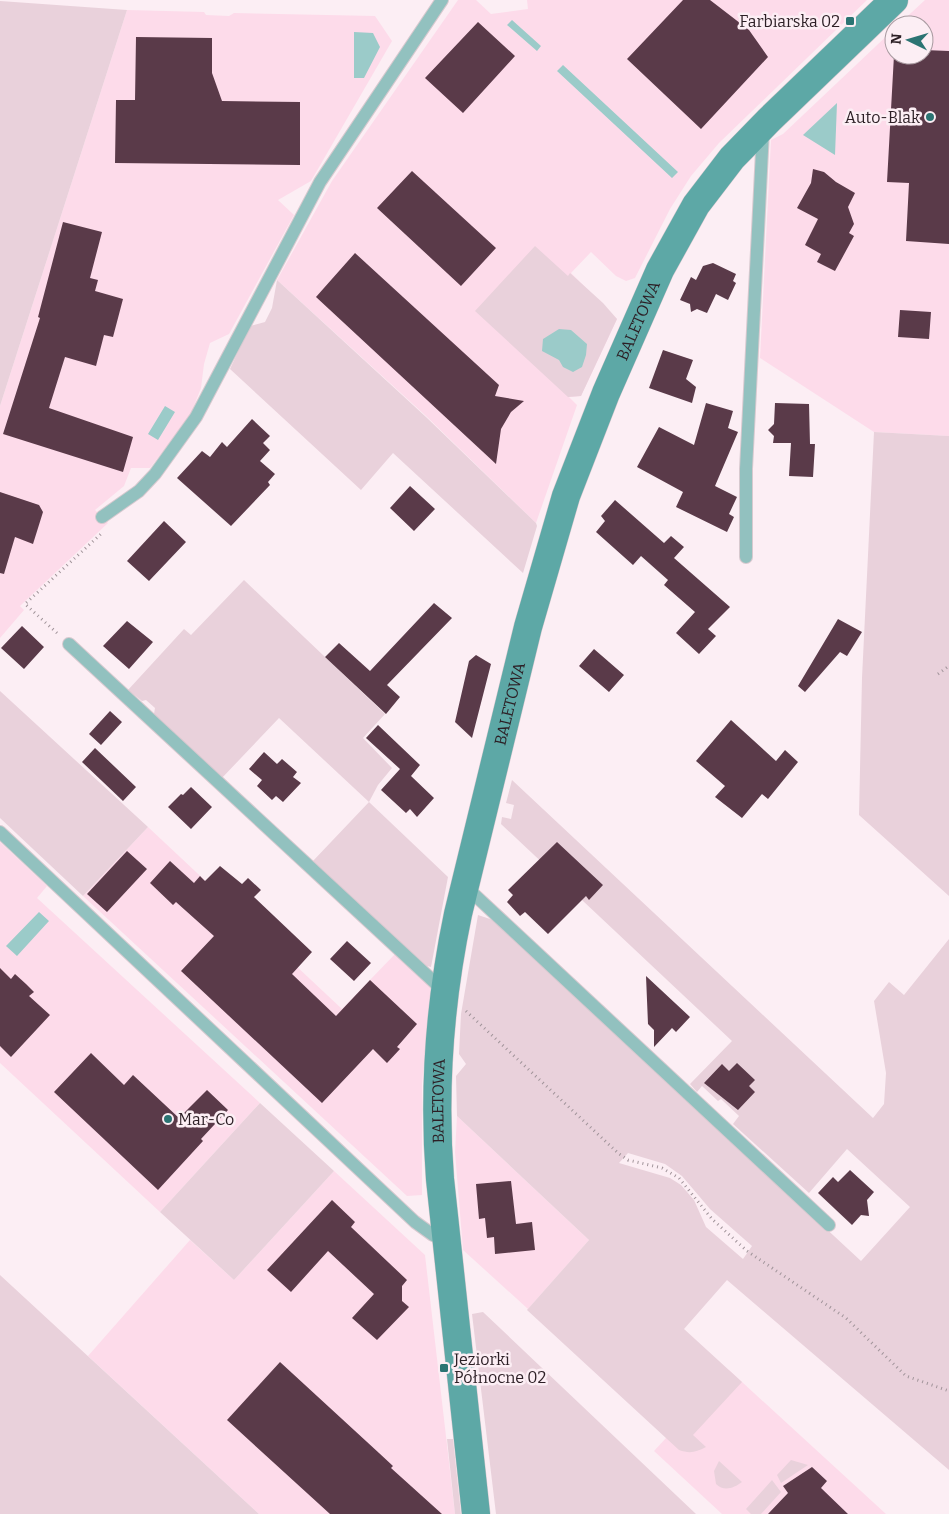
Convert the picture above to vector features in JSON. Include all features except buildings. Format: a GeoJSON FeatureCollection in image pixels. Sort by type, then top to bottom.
{"type":"FeatureCollection","features":[{"type":"Feature","properties":{"kind":"street","name":"BALETOWA"},"geometry":{"type":"LineString","coordinates":[[476,1514],[446,1240],[437,1124],[439,1052],[452,943],[528,627],[558,520],[582,452],[637,320],[676,239],[712,183],[763,126],[894,0]]}},
{"type":"Feature","properties":{"kind":"lane"},"geometry":{"type":"LineString","coordinates":[[102,517],[139,491],[154,474],[196,416],[320,182],[442,0]]}},
{"type":"Feature","properties":{"kind":"lane"},"geometry":{"type":"LineString","coordinates":[[746,556],[746,469],[763,126]]}},
{"type":"Feature","properties":{"kind":"lane"},"geometry":{"type":"LineString","coordinates":[[69,644],[445,992]]}},
{"type":"Feature","properties":{"kind":"lane"},"geometry":{"type":"LineString","coordinates":[[0,832],[414,1222],[433,1235],[446,1240]]}},
{"type":"Feature","properties":{"kind":"lane"},"geometry":{"type":"LineString","coordinates":[[465,886],[830,1225]]}},
{"type":"Feature","properties":{"kind":"path"},"geometry":{"type":"LineString","coordinates":[[69,644],[25,604],[121,516],[114,509]]}},
{"type":"Feature","properties":{"kind":"path"},"geometry":{"type":"LineString","coordinates":[[938,674],[949,666]]}},
{"type":"Feature","properties":{"kind":"path"},"geometry":{"type":"LineString","coordinates":[[445,992],[618,1153],[628,1160],[662,1168],[679,1178],[712,1219],[747,1251],[846,1318],[906,1376],[949,1391]]}},
{"type":"Feature","properties":{"kind":"shaded area"},"geometry":{"type":"Polygon","coordinates":[[[458,0],[476,0],[491,14],[528,9],[527,0],[867,0],[719,143],[691,176],[670,209],[635,278],[626,281],[616,276],[591,252],[571,273],[617,319],[581,396],[569,397],[577,405],[536,523],[426,416],[277,280],[332,181],[458,0]]]}},
{"type":"Feature","properties":{"kind":"shaded area"},"geometry":{"type":"Polygon","coordinates":[[[925,0],[949,0],[949,436],[874,432],[760,358],[771,140],[783,134],[884,38],[884,65],[934,65],[934,15],[909,15],[925,0]]]}},
{"type":"Feature","properties":{"kind":"shaded area"},"geometry":{"type":"Polygon","coordinates":[[[0,1],[127,10],[0,406],[0,1]]]}},
{"type":"Feature","properties":{"kind":"shaded area"},"geometry":{"type":"Polygon","coordinates":[[[127,10],[204,12],[206,15],[229,16],[234,13],[375,16],[392,41],[311,181],[278,200],[294,215],[229,334],[210,343],[204,364],[201,388],[190,416],[150,468],[131,468],[124,486],[95,510],[108,523],[20,606],[24,610],[0,638],[0,406],[127,10]]]}},
{"type":"Feature","properties":{"kind":"shaded area"},"geometry":{"type":"Polygon","coordinates":[[[535,246],[568,276],[570,273],[603,303],[617,319],[581,396],[568,397],[475,311],[535,246]]]}},
{"type":"Feature","properties":{"kind":"shaded area"},"geometry":{"type":"Polygon","coordinates":[[[277,280],[426,417],[536,523],[537,526],[523,573],[393,453],[361,490],[230,369],[250,326],[265,322],[272,308],[277,280]]]}},
{"type":"Feature","properties":{"kind":"shaded area"},"geometry":{"type":"Polygon","coordinates":[[[874,432],[949,436],[949,896],[859,815],[862,678],[874,432]]]}},
{"type":"Feature","properties":{"kind":"shaded area"},"geometry":{"type":"Polygon","coordinates":[[[244,580],[385,714],[363,738],[392,768],[378,785],[369,802],[279,718],[221,779],[154,714],[155,708],[146,700],[142,701],[128,690],[184,629],[191,635],[244,580]]]}},
{"type":"Feature","properties":{"kind":"shaded area"},"geometry":{"type":"Polygon","coordinates":[[[0,691],[148,827],[83,896],[0,818],[0,691]]]}},
{"type":"Feature","properties":{"kind":"shaded area"},"geometry":{"type":"Polygon","coordinates":[[[512,780],[873,1118],[884,1104],[886,1073],[874,1001],[889,982],[904,995],[949,939],[949,1470],[727,1280],[684,1329],[742,1382],[693,1435],[706,1447],[693,1452],[679,1450],[527,1310],[589,1240],[457,1116],[456,1076],[466,1064],[459,1054],[461,1014],[478,915],[493,920],[861,1261],[910,1207],[847,1149],[809,1193],[733,1124],[739,1116],[721,1099],[718,1101],[702,1086],[697,1092],[690,1084],[732,1041],[501,824],[502,817],[511,819],[514,805],[506,803],[512,780]],[[628,1153],[619,1163],[670,1178],[681,1185],[694,1200],[706,1227],[743,1259],[752,1246],[710,1209],[682,1176],[665,1164],[628,1153]]]}},
{"type":"Feature","properties":{"kind":"shaded area"},"geometry":{"type":"Polygon","coordinates":[[[369,802],[448,877],[431,967],[427,966],[312,862],[369,802]]]}},
{"type":"Feature","properties":{"kind":"shaded area"},"geometry":{"type":"Polygon","coordinates":[[[148,827],[342,1009],[396,953],[431,985],[422,1084],[422,1195],[407,1196],[83,896],[148,827]]]}},
{"type":"Feature","properties":{"kind":"shaded area"},"geometry":{"type":"Polygon","coordinates":[[[0,842],[47,886],[37,898],[260,1103],[160,1212],[0,1063],[0,842]]]}},
{"type":"Feature","properties":{"kind":"shaded area"},"geometry":{"type":"Polygon","coordinates":[[[260,1103],[334,1171],[234,1280],[160,1212],[260,1103]]]}},
{"type":"Feature","properties":{"kind":"shaded area"},"geometry":{"type":"Polygon","coordinates":[[[457,1116],[589,1240],[528,1309],[463,1250],[455,1152],[457,1116]]]}},
{"type":"Feature","properties":{"kind":"shaded area"},"geometry":{"type":"Polygon","coordinates":[[[334,1171],[425,1255],[455,1514],[259,1514],[88,1356],[190,1240],[234,1280],[334,1171]]]}},
{"type":"Feature","properties":{"kind":"shaded area"},"geometry":{"type":"Polygon","coordinates":[[[0,1275],[259,1514],[0,1514],[0,1275]]]}},
{"type":"Feature","properties":{"kind":"shaded area"},"geometry":{"type":"Polygon","coordinates":[[[483,1312],[696,1514],[496,1514],[472,1314],[483,1312]]]}},
{"type":"Feature","properties":{"kind":"shaded area"},"geometry":{"type":"Polygon","coordinates":[[[729,1370],[886,1514],[722,1514],[654,1451],[729,1370]]]}},
{"type":"Feature","properties":{"kind":"shaded area"},"geometry":{"type":"Polygon","coordinates":[[[447,1439],[453,1439],[461,1514],[455,1514],[447,1439]]]}},
{"type":"Feature","properties":{"kind":"shaded area"},"geometry":{"type":"Polygon","coordinates":[[[791,1460],[808,1465],[781,1483],[777,1475],[791,1460]]]}},
{"type":"Feature","properties":{"kind":"shaded area"},"geometry":{"type":"Polygon","coordinates":[[[719,1461],[742,1482],[729,1488],[722,1488],[716,1484],[714,1471],[719,1461]]]}},
{"type":"Feature","properties":{"kind":"shaded area"},"geometry":{"type":"Polygon","coordinates":[[[772,1480],[781,1492],[761,1514],[751,1514],[746,1509],[772,1480]]]}},
{"type":"Feature","properties":{"kind":"water"},"geometry":{"type":"Polygon","coordinates":[[[512,20],[541,46],[537,51],[507,25],[512,20]]]}},
{"type":"Feature","properties":{"kind":"water"},"geometry":{"type":"Polygon","coordinates":[[[354,32],[373,33],[380,47],[364,78],[354,78],[354,32]]]}},
{"type":"Feature","properties":{"kind":"water"},"geometry":{"type":"Polygon","coordinates":[[[563,65],[678,172],[672,178],[557,71],[563,65]]]}},
{"type":"Feature","properties":{"kind":"water"},"geometry":{"type":"Polygon","coordinates":[[[837,103],[835,155],[803,135],[837,103]]]}},
{"type":"Feature","properties":{"kind":"water"},"geometry":{"type":"Polygon","coordinates":[[[559,329],[571,330],[587,344],[582,367],[573,372],[563,367],[559,360],[542,351],[543,339],[559,329]]]}},
{"type":"Feature","properties":{"kind":"water"},"geometry":{"type":"Polygon","coordinates":[[[165,406],[175,412],[158,440],[148,434],[165,406]]]}},
{"type":"Feature","properties":{"kind":"water"},"geometry":{"type":"Polygon","coordinates":[[[39,912],[49,921],[17,956],[6,946],[39,912]]]}},
{"type":"Feature","properties":{"kind":"place","name":"Farbiarska 02"},"geometry":{"type":"Point","coordinates":[850,21]}},
{"type":"Feature","properties":{"kind":"place","name":"Auto-Blak"},"geometry":{"type":"Point","coordinates":[930,117]}},
{"type":"Feature","properties":{"kind":"place","name":"Mar-Co"},"geometry":{"type":"Point","coordinates":[168,1119]}},
{"type":"Feature","properties":{"kind":"place","name":"Jeziorki Północne 02"},"geometry":{"type":"Point","coordinates":[444,1368]}}]}
